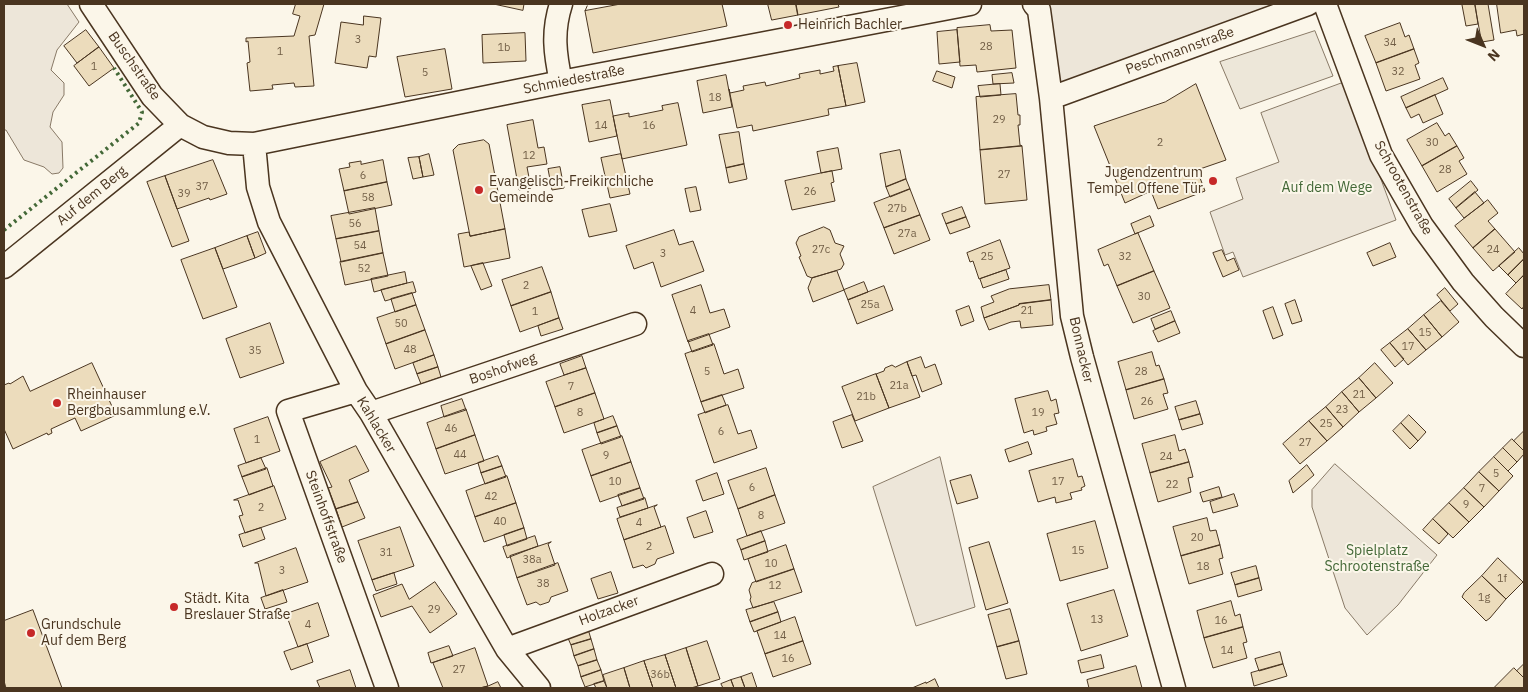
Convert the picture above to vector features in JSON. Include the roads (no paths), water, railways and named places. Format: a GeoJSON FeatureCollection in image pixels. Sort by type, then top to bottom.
{"type":"FeatureCollection","features":[{"type":"Feature","properties":{"kind":"street","name":"Buschstraße"},"geometry":{"type":"LineString","coordinates":[[91,4],[152,96],[180,125]]}},
{"type":"Feature","properties":{"kind":"street"},"geometry":{"type":"LineString","coordinates":[[561,4],[557,16],[554,53],[561,82]]}},
{"type":"Feature","properties":{"kind":"street","name":"Schmiedestraße"},"geometry":{"type":"LineString","coordinates":[[180,125],[203,137],[229,143],[254,144],[561,82],[970,4]]}},
{"type":"Feature","properties":{"kind":"street","name":"Bonnacker"},"geometry":{"type":"LineString","coordinates":[[1034,4],[1039,10],[1051,98],[1072,316],[1174,688]]}},
{"type":"Feature","properties":{"kind":"street","name":"Peschmannstraße"},"geometry":{"type":"LineString","coordinates":[[1051,98],[1308,4]]}},
{"type":"Feature","properties":{"kind":"street","name":"Schrootenstraße"},"geometry":{"type":"LineString","coordinates":[[1325,4],[1381,155],[1422,226],[1463,282],[1494,317],[1524,346]]}},
{"type":"Feature","properties":{"kind":"street","name":"Auf dem Berg"},"geometry":{"type":"LineString","coordinates":[[4,267],[180,125]]}},
{"type":"Feature","properties":{"kind":"street","name":"Kahlacker"},"geometry":{"type":"LineString","coordinates":[[254,144],[258,187],[269,222],[356,391],[506,649],[539,688]]}},
{"type":"Feature","properties":{"kind":"street","name":"Boshofweg"},"geometry":{"type":"LineString","coordinates":[[370,413],[635,324]]}},
{"type":"Feature","properties":{"kind":"street","name":"Steinhoffstraße"},"geometry":{"type":"LineString","coordinates":[[356,391],[288,412],[387,688]]}},
{"type":"Feature","properties":{"kind":"street","name":"Holzacker"},"geometry":{"type":"LineString","coordinates":[[506,649],[712,574]]}},
{"type":"Feature","properties":{"kind":"place","name":"Heinrich Bachler"},"geometry":{"type":"Point","coordinates":[788,25]}},
{"type":"Feature","properties":{"kind":"place","name":"Jugendzentrum Tempel Offene Tür"},"geometry":{"type":"Point","coordinates":[1213,181]}},
{"type":"Feature","properties":{"kind":"place","name":"Evangelisch-Freikirchliche Gemeinde"},"geometry":{"type":"Point","coordinates":[479,190]}},
{"type":"Feature","properties":{"kind":"place","name":"Rheinhauser Bergbausammlung e.V."},"geometry":{"type":"Point","coordinates":[57,403]}},
{"type":"Feature","properties":{"kind":"place","name":"Städt. Kita Breslauer Straße"},"geometry":{"type":"Point","coordinates":[174,607]}},
{"type":"Feature","properties":{"kind":"place","name":"Grundschule Auf dem Berg"},"geometry":{"type":"Point","coordinates":[31,633]}},
{"type":"Feature","properties":{"kind":"park label","name":"Auf dem Wege"},"geometry":{"type":"Point","coordinates":[1327,188]}},
{"type":"Feature","properties":{"kind":"park label","name":"Spielplatz Schrootenstraße"},"geometry":{"type":"Point","coordinates":[1377,560]}}]}
